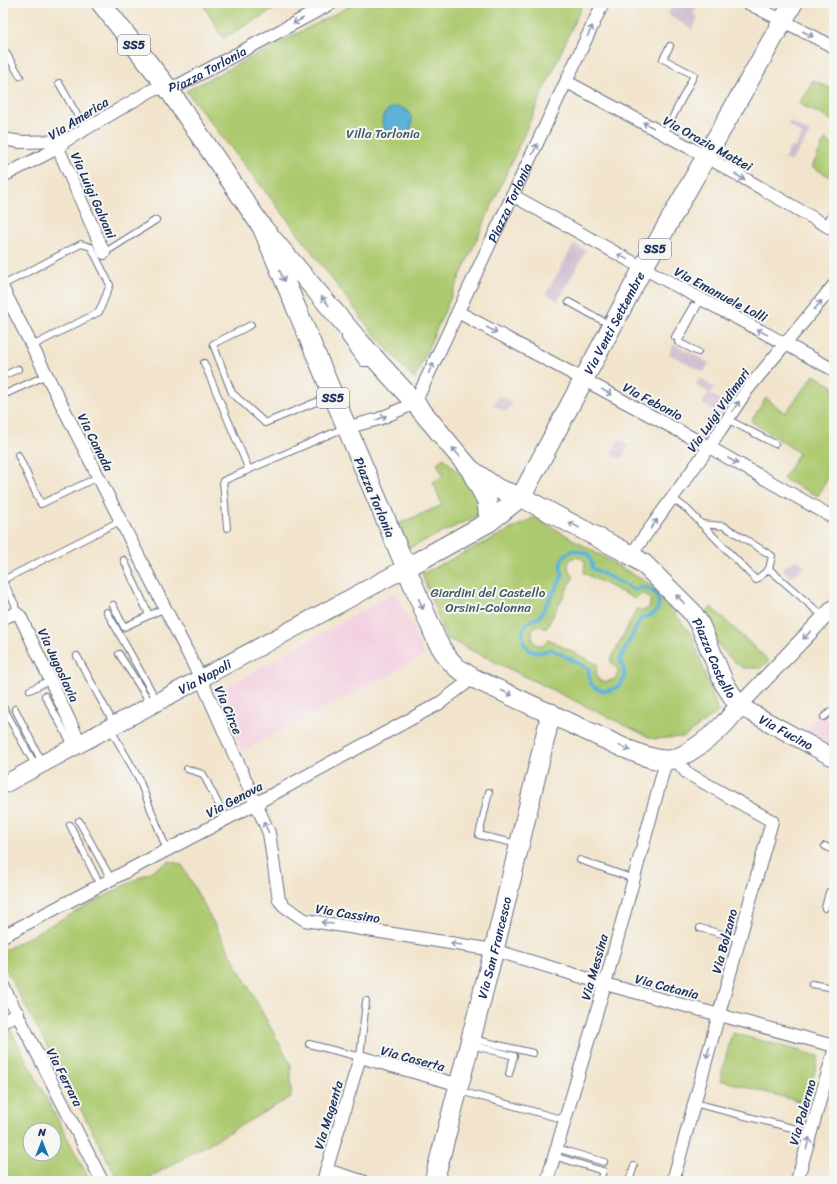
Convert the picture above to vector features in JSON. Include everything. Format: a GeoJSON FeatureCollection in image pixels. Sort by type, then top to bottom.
{"type":"FeatureCollection","features":[{"type":"Feature","properties":{"kind":"main road","name":"SS5"},"geometry":{"type":"LineString","coordinates":[[101,3],[167,87]]}},
{"type":"Feature","properties":{"kind":"main road","name":"Via Venti Settembre"},"geometry":{"type":"LineString","coordinates":[[521,497],[613,327],[643,268],[707,157],[792,3]]}},
{"type":"Feature","properties":{"kind":"main road","name":"Piazza Torlonia"},"geometry":{"type":"LineString","coordinates":[[167,87],[262,227],[345,326],[415,403],[470,469],[498,489],[521,497]]}},
{"type":"Feature","properties":{"kind":"main road","name":"Piazza Torlonia"},"geometry":{"type":"LineString","coordinates":[[262,227],[345,428],[406,568]]}},
{"type":"Feature","properties":{"kind":"main road"},"geometry":{"type":"LineString","coordinates":[[470,469],[487,501],[489,522]]}},
{"type":"Feature","properties":{"kind":"main road","name":"SS5"},"geometry":{"type":"LineString","coordinates":[[406,568],[489,522],[521,497]]}},
{"type":"Feature","properties":{"kind":"main road","name":"Piazza Castello"},"geometry":{"type":"LineString","coordinates":[[521,497],[631,555],[644,564],[692,612],[700,625],[724,683],[739,706],[725,723],[690,751],[670,760]]}},
{"type":"Feature","properties":{"kind":"main road"},"geometry":{"type":"LineString","coordinates":[[406,568],[437,641],[447,657],[456,667],[473,678],[624,748],[648,757],[670,760]]}},
{"type":"Feature","properties":{"kind":"main road","name":"Via Napoli"},"geometry":{"type":"LineString","coordinates":[[3,785],[200,677],[406,568]]}},
{"type":"Feature","properties":{"kind":"main road","name":"Via Fucino"},"geometry":{"type":"LineString","coordinates":[[739,706],[834,758]]}},
{"type":"Feature","properties":{"kind":"main road","name":"Via San Francesco"},"geometry":{"type":"LineString","coordinates":[[434,1181],[494,950],[551,713]]}},
{"type":"Feature","properties":{"kind":"street","name":"Piazza Torlonia"},"geometry":{"type":"LineString","coordinates":[[167,87],[179,85],[332,3]]}},
{"type":"Feature","properties":{"kind":"street","name":"Piazza Torlonia"},"geometry":{"type":"LineString","coordinates":[[415,403],[603,3]]}},
{"type":"Feature","properties":{"kind":"street"},"geometry":{"type":"LineString","coordinates":[[748,3],[834,47]]}},
{"type":"Feature","properties":{"kind":"street","name":"Via Orazio Mattei"},"geometry":{"type":"LineString","coordinates":[[566,82],[707,157],[830,228]]}},
{"type":"Feature","properties":{"kind":"street","name":"Via America"},"geometry":{"type":"LineString","coordinates":[[3,176],[61,144],[152,90],[167,87]]}},
{"type":"Feature","properties":{"kind":"street"},"geometry":{"type":"LineString","coordinates":[[3,140],[61,144]]}},
{"type":"Feature","properties":{"kind":"street","name":"Via Luigi Galvani"},"geometry":{"type":"LineString","coordinates":[[61,144],[104,253]]}},
{"type":"Feature","properties":{"kind":"street","name":"Via Emanuele Lolli"},"geometry":{"type":"LineString","coordinates":[[512,195],[643,268],[834,370]]}},
{"type":"Feature","properties":{"kind":"street","name":"Via Luigi Vidimari"},"geometry":{"type":"LineString","coordinates":[[631,555],[709,447],[747,390],[834,285]]}},
{"type":"Feature","properties":{"kind":"street","name":"Via Canada"},"geometry":{"type":"LineString","coordinates":[[3,289],[165,608]]}},
{"type":"Feature","properties":{"kind":"street","name":"Via Febonio"},"geometry":{"type":"LineString","coordinates":[[458,312],[709,447],[834,518]]}},
{"type":"Feature","properties":{"kind":"street"},"geometry":{"type":"LineString","coordinates":[[345,428],[380,419],[415,403]]}},
{"type":"Feature","properties":{"kind":"street","name":"Via Circe"},"geometry":{"type":"LineString","coordinates":[[165,608],[200,677],[255,804]]}},
{"type":"Feature","properties":{"kind":"street"},"geometry":{"type":"LineString","coordinates":[[739,706],[829,612]]}},
{"type":"Feature","properties":{"kind":"street"},"geometry":{"type":"LineString","coordinates":[[3,618],[16,613]]}},
{"type":"Feature","properties":{"kind":"street","name":"Via Jugoslavia"},"geometry":{"type":"LineString","coordinates":[[16,613],[20,616],[50,680],[76,745]]}},
{"type":"Feature","properties":{"kind":"street","name":"Via Genova"},"geometry":{"type":"LineString","coordinates":[[3,936],[255,804],[440,703],[473,678]]}},
{"type":"Feature","properties":{"kind":"street","name":"Via Messina"},"geometry":{"type":"LineString","coordinates":[[547,1181],[605,984],[634,878],[670,760]]}},
{"type":"Feature","properties":{"kind":"street","name":"Via Bolzano"},"geometry":{"type":"LineString","coordinates":[[670,760],[688,773],[772,821],[673,1181]]}},
{"type":"Feature","properties":{"kind":"street","name":"Via Cassino"},"geometry":{"type":"LineString","coordinates":[[255,804],[268,833],[279,900],[284,906],[300,917],[305,920],[494,950]]}},
{"type":"Feature","properties":{"kind":"street","name":"Via Catania"},"geometry":{"type":"LineString","coordinates":[[494,950],[605,984],[834,1046]]}},
{"type":"Feature","properties":{"kind":"street","name":"Via Ferrara"},"geometry":{"type":"LineString","coordinates":[[3,986],[102,1181]]}},
{"type":"Feature","properties":{"kind":"street"},"geometry":{"type":"LineString","coordinates":[[3,1022],[18,1013]]}},
{"type":"Feature","properties":{"kind":"street","name":"Via Palermo"},"geometry":{"type":"LineString","coordinates":[[797,1181],[834,1051]]}},
{"type":"Feature","properties":{"kind":"street","name":"Via Caserta"},"geometry":{"type":"LineString","coordinates":[[360,1058],[459,1088]]}},
{"type":"Feature","properties":{"kind":"street","name":"Via Magenta"},"geometry":{"type":"LineString","coordinates":[[324,1176],[360,1058]]}},
{"type":"Feature","properties":{"kind":"street"},"geometry":{"type":"LineString","coordinates":[[324,1176],[362,1181]]}},
{"type":"Feature","properties":{"kind":"lane"},"geometry":{"type":"LineString","coordinates":[[664,134],[694,75],[663,59],[670,46]]}},
{"type":"Feature","properties":{"kind":"lane"},"geometry":{"type":"LineString","coordinates":[[3,48],[20,76]]}},
{"type":"Feature","properties":{"kind":"lane"},"geometry":{"type":"LineString","coordinates":[[59,83],[85,129]]}},
{"type":"Feature","properties":{"kind":"lane"},"geometry":{"type":"LineString","coordinates":[[830,228],[834,210]]}},
{"type":"Feature","properties":{"kind":"lane"},"geometry":{"type":"LineString","coordinates":[[104,253],[156,220]]}},
{"type":"Feature","properties":{"kind":"lane"},"geometry":{"type":"LineString","coordinates":[[3,285],[82,244],[91,247],[110,285],[99,312],[32,346]]}},
{"type":"Feature","properties":{"kind":"lane"},"geometry":{"type":"LineString","coordinates":[[675,337],[700,298]]}},
{"type":"Feature","properties":{"kind":"lane"},"geometry":{"type":"LineString","coordinates":[[698,352],[678,342],[700,298]]}},
{"type":"Feature","properties":{"kind":"lane"},"geometry":{"type":"LineString","coordinates":[[569,302],[613,327]]}},
{"type":"Feature","properties":{"kind":"lane"},"geometry":{"type":"LineString","coordinates":[[251,325],[213,344],[232,393],[265,423],[332,396]]}},
{"type":"Feature","properties":{"kind":"lane"},"geometry":{"type":"LineString","coordinates":[[204,363],[249,470]]}},
{"type":"Feature","properties":{"kind":"lane"},"geometry":{"type":"LineString","coordinates":[[3,376],[18,369]]}},
{"type":"Feature","properties":{"kind":"lane"},"geometry":{"type":"LineString","coordinates":[[3,395],[47,375]]}},
{"type":"Feature","properties":{"kind":"lane"},"geometry":{"type":"LineString","coordinates":[[728,419],[775,444]]}},
{"type":"Feature","properties":{"kind":"lane"},"geometry":{"type":"LineString","coordinates":[[227,528],[223,481],[334,431],[345,428]]}},
{"type":"Feature","properties":{"kind":"lane"},"geometry":{"type":"LineString","coordinates":[[18,455],[41,504],[98,477]]}},
{"type":"Feature","properties":{"kind":"lane"},"geometry":{"type":"LineString","coordinates":[[672,498],[687,509],[701,524],[756,580],[769,569],[772,556],[724,526],[701,524]]}},
{"type":"Feature","properties":{"kind":"lane"},"geometry":{"type":"LineString","coordinates":[[16,613],[15,604],[3,580],[120,521]]}},
{"type":"Feature","properties":{"kind":"lane"},"geometry":{"type":"LineString","coordinates":[[124,560],[148,615]]}},
{"type":"Feature","properties":{"kind":"lane"},"geometry":{"type":"LineString","coordinates":[[769,569],[829,612]]}},
{"type":"Feature","properties":{"kind":"lane"},"geometry":{"type":"LineString","coordinates":[[113,605],[124,627],[165,608]]}},
{"type":"Feature","properties":{"kind":"lane"},"geometry":{"type":"LineString","coordinates":[[107,612],[154,703]]}},
{"type":"Feature","properties":{"kind":"lane"},"geometry":{"type":"LineString","coordinates":[[119,654],[154,703]]}},
{"type":"Feature","properties":{"kind":"lane"},"geometry":{"type":"LineString","coordinates":[[77,656],[138,777],[167,850]]}},
{"type":"Feature","properties":{"kind":"lane"},"geometry":{"type":"LineString","coordinates":[[30,690],[50,680]]}},
{"type":"Feature","properties":{"kind":"lane"},"geometry":{"type":"LineString","coordinates":[[45,696],[76,745]]}},
{"type":"Feature","properties":{"kind":"lane"},"geometry":{"type":"LineString","coordinates":[[3,707],[39,765]]}},
{"type":"Feature","properties":{"kind":"lane"},"geometry":{"type":"LineString","coordinates":[[15,709],[39,765]]}},
{"type":"Feature","properties":{"kind":"lane"},"geometry":{"type":"LineString","coordinates":[[824,717],[834,709]]}},
{"type":"Feature","properties":{"kind":"lane"},"geometry":{"type":"LineString","coordinates":[[187,769],[203,774],[226,819]]}},
{"type":"Feature","properties":{"kind":"lane"},"geometry":{"type":"LineString","coordinates":[[489,792],[478,835],[520,845]]}},
{"type":"Feature","properties":{"kind":"lane"},"geometry":{"type":"LineString","coordinates":[[79,821],[106,882]]}},
{"type":"Feature","properties":{"kind":"lane"},"geometry":{"type":"LineString","coordinates":[[70,825],[106,882]]}},
{"type":"Feature","properties":{"kind":"lane"},"geometry":{"type":"LineString","coordinates":[[825,846],[834,851]]}},
{"type":"Feature","properties":{"kind":"lane"},"geometry":{"type":"LineString","coordinates":[[580,860],[634,878]]}},
{"type":"Feature","properties":{"kind":"lane"},"geometry":{"type":"LineString","coordinates":[[825,908],[829,892],[834,893]]}},
{"type":"Feature","properties":{"kind":"lane"},"geometry":{"type":"LineString","coordinates":[[700,928],[740,939]]}},
{"type":"Feature","properties":{"kind":"lane"},"geometry":{"type":"LineString","coordinates":[[812,984],[834,988]]}},
{"type":"Feature","properties":{"kind":"lane"},"geometry":{"type":"LineString","coordinates":[[309,1044],[360,1058],[366,1001]]}},
{"type":"Feature","properties":{"kind":"lane"},"geometry":{"type":"LineString","coordinates":[[471,1042],[533,1053]]}},
{"type":"Feature","properties":{"kind":"lane"},"geometry":{"type":"LineString","coordinates":[[471,1042],[514,1056],[509,1074]]}},
{"type":"Feature","properties":{"kind":"lane"},"geometry":{"type":"LineString","coordinates":[[459,1088],[565,1120]]}},
{"type":"Feature","properties":{"kind":"lane"},"geometry":{"type":"LineString","coordinates":[[694,1103],[800,1130]]}},
{"type":"Feature","properties":{"kind":"lane"},"geometry":{"type":"LineString","coordinates":[[555,1152],[604,1162]]}},
{"type":"Feature","properties":{"kind":"lane"},"geometry":{"type":"LineString","coordinates":[[555,1152],[603,1171],[600,1181]]}},
{"type":"Feature","properties":{"kind":"lane"},"geometry":{"type":"LineString","coordinates":[[629,1181],[634,1166]]}},
{"type":"Feature","properties":{"kind":"shaded area"},"geometry":{"type":"Polygon","coordinates":[[[668,3],[698,3],[693,14],[698,17],[692,29],[668,15],[672,5],[668,3]]]}},
{"type":"Feature","properties":{"kind":"shaded area"},"geometry":{"type":"Polygon","coordinates":[[[789,121],[810,133],[791,162],[784,159],[791,146],[794,148],[802,134],[788,125],[789,121]]]}},
{"type":"Feature","properties":{"kind":"shaded area"},"geometry":{"type":"Polygon","coordinates":[[[574,244],[586,251],[558,301],[546,294],[574,244]]]}},
{"type":"Feature","properties":{"kind":"shaded area"},"geometry":{"type":"Polygon","coordinates":[[[674,344],[709,363],[704,372],[669,354],[674,344]]]}},
{"type":"Feature","properties":{"kind":"shaded area"},"geometry":{"type":"Polygon","coordinates":[[[701,378],[714,388],[710,393],[727,405],[720,415],[702,404],[709,393],[695,385],[701,378]]]}},
{"type":"Feature","properties":{"kind":"shaded area"},"geometry":{"type":"Polygon","coordinates":[[[499,395],[512,403],[506,412],[493,405],[499,395]]]}},
{"type":"Feature","properties":{"kind":"shaded area"},"geometry":{"type":"Polygon","coordinates":[[[618,439],[629,445],[622,459],[611,454],[618,439]]]}},
{"type":"Feature","properties":{"kind":"shaded area"},"geometry":{"type":"Polygon","coordinates":[[[798,559],[805,567],[790,578],[782,568],[798,559]]]}},
{"type":"Feature","properties":{"kind":"shaded area"},"geometry":{"type":"Polygon","coordinates":[[[396,592],[425,656],[242,751],[217,692],[396,592]]]}},
{"type":"Feature","properties":{"kind":"shaded area"},"geometry":{"type":"Polygon","coordinates":[[[834,700],[834,748],[804,731],[834,700]]]}},
{"type":"Feature","properties":{"kind":"green space"},"geometry":{"type":"Polygon","coordinates":[[[202,3],[285,3],[223,38],[202,3]]]}},
{"type":"Feature","properties":{"kind":"green space","name":"Villa Torlonia"},"geometry":{"type":"Polygon","coordinates":[[[356,3],[583,3],[414,379],[373,333],[287,219],[186,91],[356,3]]]}},
{"type":"Feature","properties":{"kind":"green space"},"geometry":{"type":"Polygon","coordinates":[[[813,80],[834,90],[834,121],[799,104],[813,80]]]}},
{"type":"Feature","properties":{"kind":"green space"},"geometry":{"type":"Polygon","coordinates":[[[825,140],[834,145],[834,179],[812,167],[825,140]]]}},
{"type":"Feature","properties":{"kind":"green space"},"geometry":{"type":"Polygon","coordinates":[[[814,375],[834,387],[834,466],[818,496],[783,479],[799,453],[751,421],[766,398],[785,413],[814,375]]]}},
{"type":"Feature","properties":{"kind":"green space"},"geometry":{"type":"Polygon","coordinates":[[[444,458],[476,491],[481,504],[477,516],[409,548],[398,524],[442,505],[433,482],[443,476],[437,463],[444,458]]]}},
{"type":"Feature","properties":{"kind":"green space","name":"Giardini del Castello Orsini-Colonna"},"geometry":{"type":"Polygon","coordinates":[[[535,517],[651,585],[692,635],[718,712],[684,737],[653,739],[446,638],[422,574],[535,517]],[[575,557],[568,564],[570,571],[574,576],[546,629],[539,626],[534,627],[532,637],[537,645],[542,645],[548,639],[598,665],[596,674],[599,679],[610,681],[618,674],[617,668],[610,661],[637,609],[647,609],[650,605],[650,599],[644,594],[639,595],[635,599],[584,573],[585,562],[581,558],[575,557]]]}},
{"type":"Feature","properties":{"kind":"green space"},"geometry":{"type":"Polygon","coordinates":[[[711,607],[769,661],[761,668],[743,668],[729,657],[719,646],[704,614],[711,607]]]}},
{"type":"Feature","properties":{"kind":"green space"},"geometry":{"type":"Polygon","coordinates":[[[170,861],[182,865],[291,1065],[291,1097],[143,1181],[119,1181],[3,964],[3,951],[170,861]]]}},
{"type":"Feature","properties":{"kind":"green space"},"geometry":{"type":"Polygon","coordinates":[[[10,1029],[59,1122],[22,1122],[22,1162],[62,1162],[62,1128],[90,1181],[3,1181],[3,1033],[10,1029]]]}},
{"type":"Feature","properties":{"kind":"green space"},"geometry":{"type":"Polygon","coordinates":[[[732,1033],[819,1056],[806,1103],[720,1080],[732,1033]]]}},
{"type":"Feature","properties":{"kind":"water"},"geometry":{"type":"Polygon","coordinates":[[[397,107],[408,111],[412,122],[408,133],[397,137],[386,133],[382,122],[386,111],[397,107]]]}},
{"type":"Feature","properties":{"kind":"waterway"},"geometry":{"type":"LineString","coordinates":[[573,550],[588,554],[592,568],[635,590],[642,588],[648,589],[654,592],[658,598],[659,604],[657,610],[651,615],[641,618],[620,659],[624,669],[624,677],[621,684],[610,690],[596,688],[591,684],[589,679],[589,669],[551,649],[541,652],[533,652],[527,648],[524,643],[523,630],[531,620],[539,618],[563,575],[561,567],[563,557],[573,550]]}}]}
